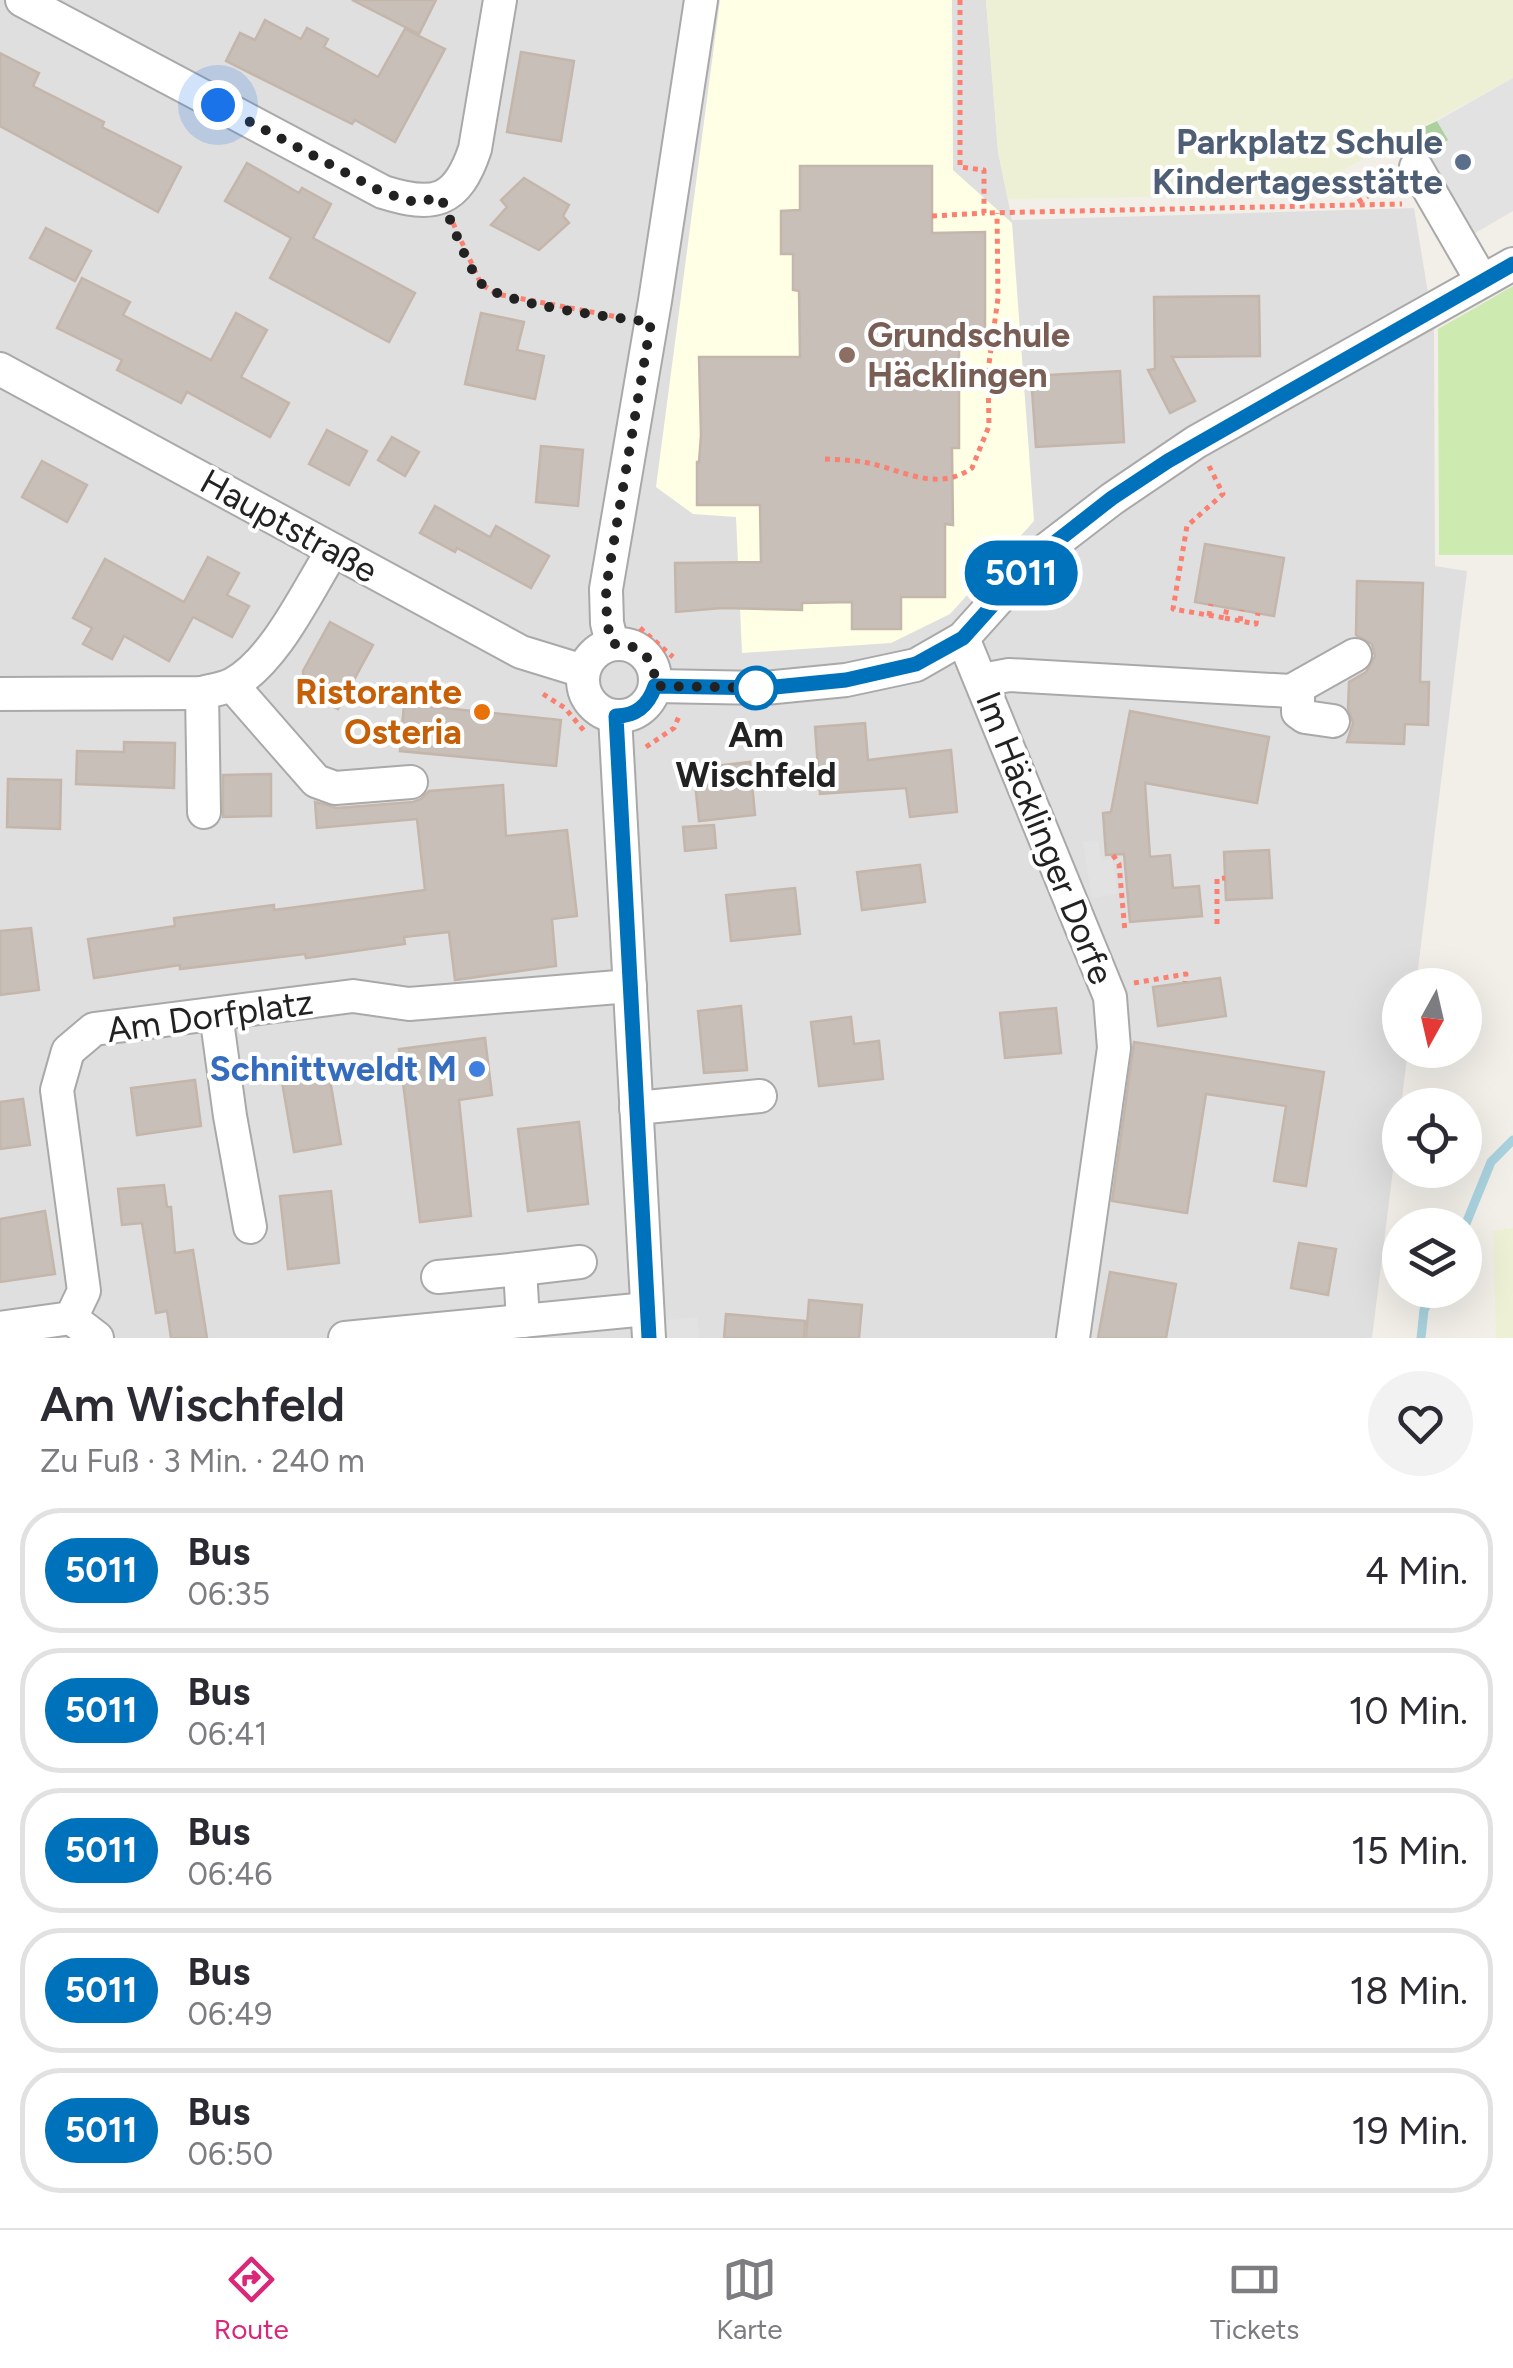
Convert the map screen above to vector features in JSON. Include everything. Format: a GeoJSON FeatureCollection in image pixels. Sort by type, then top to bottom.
{"type":"FeatureCollection","features":[{"type":"Feature","properties":{"kind":"street"},"geometry":{"type":"LineString","coordinates":[[22,0],[382,192],[414,202],[441,198],[459,186],[475,149],[500,0]]}},
{"type":"Feature","properties":{"kind":"street"},"geometry":{"type":"LineString","coordinates":[[612,644],[606,588],[701,0]]}},
{"type":"Feature","properties":{"kind":"street"},"geometry":{"type":"LineString","coordinates":[[1416,167],[1482,281]]}},
{"type":"Feature","properties":{"kind":"street"},"geometry":{"type":"LineString","coordinates":[[655,686],[765,688],[846,680],[916,664],[963,638],[1034,559],[1112,498],[1196,442],[1513,264]]}},
{"type":"Feature","properties":{"kind":"street","name":"Hauptstraße"},"geometry":{"type":"LineString","coordinates":[[0,370],[521,652],[584,670]]}},
{"type":"Feature","properties":{"kind":"street"},"geometry":{"type":"LineString","coordinates":[[0,694],[217,689],[258,664],[302,602],[332,550]]}},
{"type":"Feature","properties":{"kind":"street","name":"Im Häcklinger Dorfe"},"geometry":{"type":"LineString","coordinates":[[963,638],[1107,988],[1114,1048],[1073,1338]]}},
{"type":"Feature","properties":{"kind":"street"},"geometry":{"type":"LineString","coordinates":[[612,644],[636,647],[645,654],[655,675],[651,697],[636,712],[616,716],[596,708],[582,680],[597,650],[612,644]]}},
{"type":"Feature","properties":{"kind":"street"},"geometry":{"type":"LineString","coordinates":[[982,680],[1009,675],[1291,691],[1354,655]]}},
{"type":"Feature","properties":{"kind":"street"},"geometry":{"type":"LineString","coordinates":[[217,689],[316,781],[335,788],[411,782]]}},
{"type":"Feature","properties":{"kind":"street"},"geometry":{"type":"LineString","coordinates":[[204,812],[217,689]]}},
{"type":"Feature","properties":{"kind":"street"},"geometry":{"type":"LineString","coordinates":[[1291,691],[1298,697],[1298,712],[1305,717],[1334,721]]}},
{"type":"Feature","properties":{"kind":"street"},"geometry":{"type":"LineString","coordinates":[[345,1338],[522,1321],[648,1324],[616,716]]}},
{"type":"Feature","properties":{"kind":"street","name":"Am Dorfplatz"},"geometry":{"type":"LineString","coordinates":[[71,1318],[84,1291],[57,1090],[68,1051],[94,1029],[352,996],[409,1004],[630,986]]}},
{"type":"Feature","properties":{"kind":"street"},"geometry":{"type":"LineString","coordinates":[[216,1014],[250,1227]]}},
{"type":"Feature","properties":{"kind":"street"},"geometry":{"type":"LineString","coordinates":[[636,1108],[760,1096]]}},
{"type":"Feature","properties":{"kind":"street"},"geometry":{"type":"LineString","coordinates":[[438,1278],[580,1262]]}},
{"type":"Feature","properties":{"kind":"street"},"geometry":{"type":"LineString","coordinates":[[520,1270],[522,1321]]}},
{"type":"Feature","properties":{"kind":"street"},"geometry":{"type":"LineString","coordinates":[[0,1328],[71,1318],[98,1338]]}},
{"type":"Feature","properties":{"kind":"path"},"geometry":{"type":"LineString","coordinates":[[960,0],[960,167],[984,170],[984,213]]}},
{"type":"Feature","properties":{"kind":"path"},"geometry":{"type":"LineString","coordinates":[[1356,204],[1416,167]]}},
{"type":"Feature","properties":{"kind":"path"},"geometry":{"type":"LineString","coordinates":[[441,198],[480,284],[497,294],[573,311],[651,322]]}},
{"type":"Feature","properties":{"kind":"path"},"geometry":{"type":"LineString","coordinates":[[932,216],[1419,204]]}},
{"type":"Feature","properties":{"kind":"path"},"geometry":{"type":"LineString","coordinates":[[825,459],[874,464],[930,480],[948,481],[972,468],[990,426],[988,371],[998,298],[997,213]]}},
{"type":"Feature","properties":{"kind":"path"},"geometry":{"type":"LineString","coordinates":[[1196,442],[1222,494],[1188,526],[1172,609],[1256,624],[1258,613]]}},
{"type":"Feature","properties":{"kind":"path"},"geometry":{"type":"LineString","coordinates":[[1209,616],[1211,604]]}},
{"type":"Feature","properties":{"kind":"path"},"geometry":{"type":"LineString","coordinates":[[1225,618],[1226,608]]}},
{"type":"Feature","properties":{"kind":"path"},"geometry":{"type":"LineString","coordinates":[[1240,621],[1242,610]]}},
{"type":"Feature","properties":{"kind":"path"},"geometry":{"type":"LineString","coordinates":[[1113,855],[1119,864],[1126,906],[1125,932]]}},
{"type":"Feature","properties":{"kind":"path"},"geometry":{"type":"LineString","coordinates":[[1217,924],[1216,879],[1225,878]]}},
{"type":"Feature","properties":{"kind":"path"},"geometry":{"type":"LineString","coordinates":[[1107,988],[1186,974],[1185,982]]}},
{"type":"Feature","properties":{"kind":"shaded area"},"geometry":{"type":"Polygon","coordinates":[[[0,0],[986,0],[998,152],[1012,220],[1414,208],[1434,329],[1435,566],[1467,571],[1418,968],[1382,968],[1382,1068],[1406,1068],[1403,1088],[1382,1088],[1382,1188],[1391,1188],[1388,1208],[1382,1208],[1382,1258],[1372,1338],[0,1338],[0,0]]]}},
{"type":"Feature","properties":{"kind":"shaded area","name":"Grundschule Häcklingen"},"geometry":{"type":"Polygon","coordinates":[[[720,0],[952,0],[953,170],[1012,223],[1034,521],[950,614],[891,643],[742,653],[736,517],[693,514],[656,487],[720,0]]]}},
{"type":"Feature","properties":{"kind":"shaded area"},"geometry":{"type":"Polygon","coordinates":[[[986,0],[1513,0],[1513,78],[1297,195],[1008,199],[998,151],[986,0]]]}},
{"type":"Feature","properties":{"kind":"shaded area","name":"Parkplatz Schule Kindertagesstätte"},"geometry":{"type":"Polygon","coordinates":[[[1513,78],[1513,211],[1451,247],[1407,166],[1448,140],[1437,121],[1513,78]]]}},
{"type":"Feature","properties":{"kind":"shaded area"},"geometry":{"type":"Polygon","coordinates":[[[1098,840],[1101,861],[1112,859],[1118,894],[1092,898],[1083,842],[1098,840]]]}},
{"type":"Feature","properties":{"kind":"shaded area"},"geometry":{"type":"Polygon","coordinates":[[[1513,1228],[1513,1338],[1496,1338],[1493,1231],[1513,1228]]]}},
{"type":"Feature","properties":{"kind":"shaded area"},"geometry":{"type":"Polygon","coordinates":[[[697,1317],[699,1338],[665,1338],[664,1320],[697,1317]]]}},
{"type":"Feature","properties":{"kind":"green space"},"geometry":{"type":"Polygon","coordinates":[[[1437,121],[1449,140],[1419,159],[1405,136],[1437,121]]]}},
{"type":"Feature","properties":{"kind":"green space"},"geometry":{"type":"Polygon","coordinates":[[[1513,286],[1513,555],[1439,555],[1438,329],[1513,286]]]}},
{"type":"Feature","properties":{"kind":"building"},"geometry":{"type":"Polygon","coordinates":[[[352,0],[436,0],[419,34],[352,0]]]}},
{"type":"Feature","properties":{"kind":"building"},"geometry":{"type":"Polygon","coordinates":[[[265,20],[301,39],[307,28],[328,39],[324,47],[378,77],[405,29],[445,49],[395,142],[226,61],[240,33],[255,40],[265,20]]]}},
{"type":"Feature","properties":{"kind":"building"},"geometry":{"type":"Polygon","coordinates":[[[521,52],[574,61],[561,141],[507,132],[521,52]]]}},
{"type":"Feature","properties":{"kind":"building"},"geometry":{"type":"Polygon","coordinates":[[[0,53],[39,73],[33,86],[181,167],[158,212],[0,126],[0,53]]]}},
{"type":"Feature","properties":{"kind":"building"},"geometry":{"type":"Polygon","coordinates":[[[247,163],[299,193],[302,188],[331,204],[313,238],[415,293],[389,342],[270,278],[291,238],[225,201],[247,163]]]}},
{"type":"Feature","properties":{"kind":"building","name":"Grundschule Häcklingen"},"geometry":{"type":"Polygon","coordinates":[[[800,166],[932,166],[932,233],[985,232],[985,342],[959,342],[959,448],[952,448],[953,525],[945,524],[945,597],[901,597],[901,629],[852,629],[852,602],[802,603],[802,610],[722,608],[676,612],[675,563],[761,562],[760,505],[697,505],[701,435],[699,357],[800,357],[799,291],[793,290],[793,254],[781,254],[781,211],[800,210],[800,166]]]}},
{"type":"Feature","properties":{"kind":"building"},"geometry":{"type":"Polygon","coordinates":[[[524,178],[569,205],[563,216],[569,223],[539,250],[491,225],[507,207],[501,200],[524,178]]]}},
{"type":"Feature","properties":{"kind":"building"},"geometry":{"type":"Polygon","coordinates":[[[46,228],[91,251],[75,281],[30,258],[46,228]]]}},
{"type":"Feature","properties":{"kind":"building"},"geometry":{"type":"Polygon","coordinates":[[[82,278],[130,302],[123,315],[211,360],[236,313],[267,330],[241,377],[289,403],[270,437],[187,392],[181,403],[117,370],[122,360],[57,328],[82,278]]]}},
{"type":"Feature","properties":{"kind":"building"},"geometry":{"type":"Polygon","coordinates":[[[1259,296],[1260,356],[1172,357],[1195,401],[1170,413],[1148,370],[1155,369],[1154,297],[1259,296]]]}},
{"type":"Feature","properties":{"kind":"building"},"geometry":{"type":"Polygon","coordinates":[[[481,313],[524,322],[517,350],[544,356],[535,399],[465,384],[481,313]]]}},
{"type":"Feature","properties":{"kind":"building"},"geometry":{"type":"Polygon","coordinates":[[[1120,371],[1124,442],[1036,447],[1031,376],[1120,371]]]}},
{"type":"Feature","properties":{"kind":"building"},"geometry":{"type":"Polygon","coordinates":[[[327,430],[367,451],[349,485],[309,464],[327,430]]]}},
{"type":"Feature","properties":{"kind":"building"},"geometry":{"type":"Polygon","coordinates":[[[392,437],[419,452],[405,476],[378,460],[392,437]]]}},
{"type":"Feature","properties":{"kind":"building"},"geometry":{"type":"Polygon","coordinates":[[[541,446],[583,450],[578,506],[536,502],[541,446]]]}},
{"type":"Feature","properties":{"kind":"building"},"geometry":{"type":"Polygon","coordinates":[[[42,461],[87,485],[67,522],[22,497],[42,461]]]}},
{"type":"Feature","properties":{"kind":"building"},"geometry":{"type":"Polygon","coordinates":[[[435,506],[490,537],[496,526],[549,556],[531,588],[420,533],[435,506]]]}},
{"type":"Feature","properties":{"kind":"building"},"geometry":{"type":"Polygon","coordinates":[[[1205,544],[1284,558],[1274,616],[1195,602],[1205,544]]]}},
{"type":"Feature","properties":{"kind":"building"},"geometry":{"type":"Polygon","coordinates":[[[208,557],[239,573],[227,595],[249,606],[232,637],[193,617],[169,661],[124,636],[112,659],[83,644],[92,628],[73,618],[105,559],[184,602],[208,557]]]}},
{"type":"Feature","properties":{"kind":"building"},"geometry":{"type":"Polygon","coordinates":[[[1357,581],[1423,583],[1420,682],[1429,682],[1428,725],[1405,724],[1404,744],[1347,742],[1353,723],[1348,708],[1349,682],[1366,672],[1375,656],[1372,644],[1356,635],[1357,581]]]}},
{"type":"Feature","properties":{"kind":"building"},"geometry":{"type":"Polygon","coordinates":[[[330,622],[373,645],[338,709],[305,692],[303,671],[330,622]]]}},
{"type":"Feature","properties":{"kind":"building"},"geometry":{"type":"Polygon","coordinates":[[[404,704],[561,720],[556,766],[400,751],[404,704]]]}},
{"type":"Feature","properties":{"kind":"building"},"geometry":{"type":"Polygon","coordinates":[[[1130,711],[1269,737],[1257,803],[1145,783],[1150,857],[1170,855],[1173,888],[1199,886],[1202,916],[1130,922],[1124,854],[1106,855],[1103,813],[1111,812],[1130,711]]]}},
{"type":"Feature","properties":{"kind":"building"},"geometry":{"type":"Polygon","coordinates":[[[865,723],[868,760],[951,750],[957,812],[910,817],[906,788],[820,794],[815,727],[865,723]]]}},
{"type":"Feature","properties":{"kind":"building"},"geometry":{"type":"Polygon","coordinates":[[[124,742],[175,743],[174,788],[76,784],[77,751],[124,752],[124,742]]]}},
{"type":"Feature","properties":{"kind":"building"},"geometry":{"type":"Polygon","coordinates":[[[750,762],[755,815],[699,821],[695,783],[707,782],[705,767],[750,762]]]}},
{"type":"Feature","properties":{"kind":"building"},"geometry":{"type":"Polygon","coordinates":[[[271,774],[271,816],[223,817],[223,775],[271,774]]]}},
{"type":"Feature","properties":{"kind":"building"},"geometry":{"type":"Polygon","coordinates":[[[8,779],[61,780],[60,829],[7,827],[8,779]]]}},
{"type":"Feature","properties":{"kind":"building"},"geometry":{"type":"Polygon","coordinates":[[[503,785],[506,836],[567,830],[577,916],[552,919],[556,966],[455,980],[449,932],[404,937],[405,944],[306,958],[305,954],[180,969],[180,965],[94,978],[88,939],[175,926],[174,918],[274,905],[274,910],[425,890],[417,819],[317,828],[315,802],[337,808],[413,802],[429,791],[503,785]]]}},
{"type":"Feature","properties":{"kind":"building"},"geometry":{"type":"Polygon","coordinates":[[[714,825],[716,848],[685,851],[683,827],[714,825]]]}},
{"type":"Feature","properties":{"kind":"building"},"geometry":{"type":"Polygon","coordinates":[[[1269,850],[1272,898],[1226,900],[1224,852],[1269,850]]]}},
{"type":"Feature","properties":{"kind":"building"},"geometry":{"type":"Polygon","coordinates":[[[920,865],[925,902],[862,910],[857,872],[920,865]]]}},
{"type":"Feature","properties":{"kind":"building"},"geometry":{"type":"Polygon","coordinates":[[[795,888],[800,934],[731,941],[726,895],[795,888]]]}},
{"type":"Feature","properties":{"kind":"building"},"geometry":{"type":"Polygon","coordinates":[[[31,928],[39,990],[0,995],[0,931],[31,928]]]}},
{"type":"Feature","properties":{"kind":"building"},"geometry":{"type":"Polygon","coordinates":[[[1220,978],[1226,1016],[1158,1026],[1153,987],[1220,978]]]}},
{"type":"Feature","properties":{"kind":"building"},"geometry":{"type":"Polygon","coordinates":[[[741,1006],[747,1070],[704,1073],[698,1011],[741,1006]]]}},
{"type":"Feature","properties":{"kind":"building"},"geometry":{"type":"Polygon","coordinates":[[[1056,1008],[1061,1053],[1005,1058],[1000,1013],[1056,1008]]]}},
{"type":"Feature","properties":{"kind":"building"},"geometry":{"type":"Polygon","coordinates":[[[851,1017],[854,1044],[879,1041],[883,1079],[819,1086],[811,1022],[851,1017]]]}},
{"type":"Feature","properties":{"kind":"building"},"geometry":{"type":"Polygon","coordinates":[[[485,1038],[492,1095],[459,1100],[471,1216],[420,1222],[399,1049],[485,1038]]]}},
{"type":"Feature","properties":{"kind":"building"},"geometry":{"type":"Polygon","coordinates":[[[1134,1042],[1324,1072],[1306,1186],[1274,1181],[1286,1106],[1206,1094],[1187,1213],[1112,1201],[1134,1042]]]}},
{"type":"Feature","properties":{"kind":"building"},"geometry":{"type":"Polygon","coordinates":[[[329,1074],[341,1144],[294,1152],[282,1082],[329,1074]]]}},
{"type":"Feature","properties":{"kind":"building"},"geometry":{"type":"Polygon","coordinates":[[[195,1080],[201,1126],[137,1135],[131,1088],[195,1080]]]}},
{"type":"Feature","properties":{"kind":"building"},"geometry":{"type":"Polygon","coordinates":[[[23,1099],[30,1145],[0,1149],[0,1102],[23,1099]]]}},
{"type":"Feature","properties":{"kind":"building"},"geometry":{"type":"Polygon","coordinates":[[[579,1122],[588,1204],[528,1211],[518,1129],[579,1122]]]}},
{"type":"Feature","properties":{"kind":"building"},"geometry":{"type":"Polygon","coordinates":[[[164,1185],[167,1207],[171,1207],[175,1253],[193,1250],[207,1338],[171,1338],[167,1311],[156,1313],[142,1223],[122,1225],[118,1189],[164,1185]]]}},
{"type":"Feature","properties":{"kind":"building"},"geometry":{"type":"Polygon","coordinates":[[[331,1191],[339,1263],[288,1269],[280,1196],[331,1191]]]}},
{"type":"Feature","properties":{"kind":"building"},"geometry":{"type":"Polygon","coordinates":[[[45,1211],[55,1274],[0,1282],[0,1219],[45,1211]]]}},
{"type":"Feature","properties":{"kind":"building"},"geometry":{"type":"Polygon","coordinates":[[[1299,1243],[1336,1249],[1328,1295],[1291,1288],[1299,1243]]]}},
{"type":"Feature","properties":{"kind":"building"},"geometry":{"type":"Polygon","coordinates":[[[1110,1272],[1176,1284],[1166,1338],[1098,1338],[1110,1272]]]}},
{"type":"Feature","properties":{"kind":"building"},"geometry":{"type":"Polygon","coordinates":[[[809,1300],[862,1305],[859,1338],[806,1338],[809,1300]]]}},
{"type":"Feature","properties":{"kind":"building"},"geometry":{"type":"Polygon","coordinates":[[[726,1314],[805,1321],[804,1338],[724,1338],[726,1314]]]}},
{"type":"Feature","properties":{"kind":"waterway"},"geometry":{"type":"LineString","coordinates":[[1472,1208],[1491,1162],[1513,1140]]}},
{"type":"Feature","properties":{"kind":"waterway"},"geometry":{"type":"LineString","coordinates":[[1421,1338],[1425,1308]]}},
{"type":"Feature","properties":{"kind":"bus line","name":"5011"},"geometry":{"type":"LineString","coordinates":[[649,1338],[616,716],[626,716],[645,706],[655,686],[765,688],[846,680],[916,664],[963,638],[1034,559],[1112,498],[1196,442],[1513,264]]}},
{"type":"Feature","properties":{"kind":"place","name":"Parkplatz Schule Kindertagesstätte"},"geometry":{"type":"Point","coordinates":[1463,162]}},
{"type":"Feature","properties":{"kind":"place","name":"Grundschule Häcklingen"},"geometry":{"type":"Point","coordinates":[847,355]}},
{"type":"Feature","properties":{"kind":"place","name":"Am Wischfeld"},"geometry":{"type":"Point","coordinates":[756,688]}},
{"type":"Feature","properties":{"kind":"place","name":"Ristorante Osteria"},"geometry":{"type":"Point","coordinates":[482,712]}},
{"type":"Feature","properties":{"kind":"place","name":"Schnittweldt M"},"geometry":{"type":"Point","coordinates":[477,1069]}},
{"type":"Feature","properties":{"kind":"route"},"geometry":{"type":"LineString","coordinates":[[218,105],[382,192],[414,202],[441,198],[480,284],[497,294],[573,311],[651,322],[606,588],[612,644],[636,647],[645,654],[652,664],[655,686],[765,688],[756,688]]}}]}
